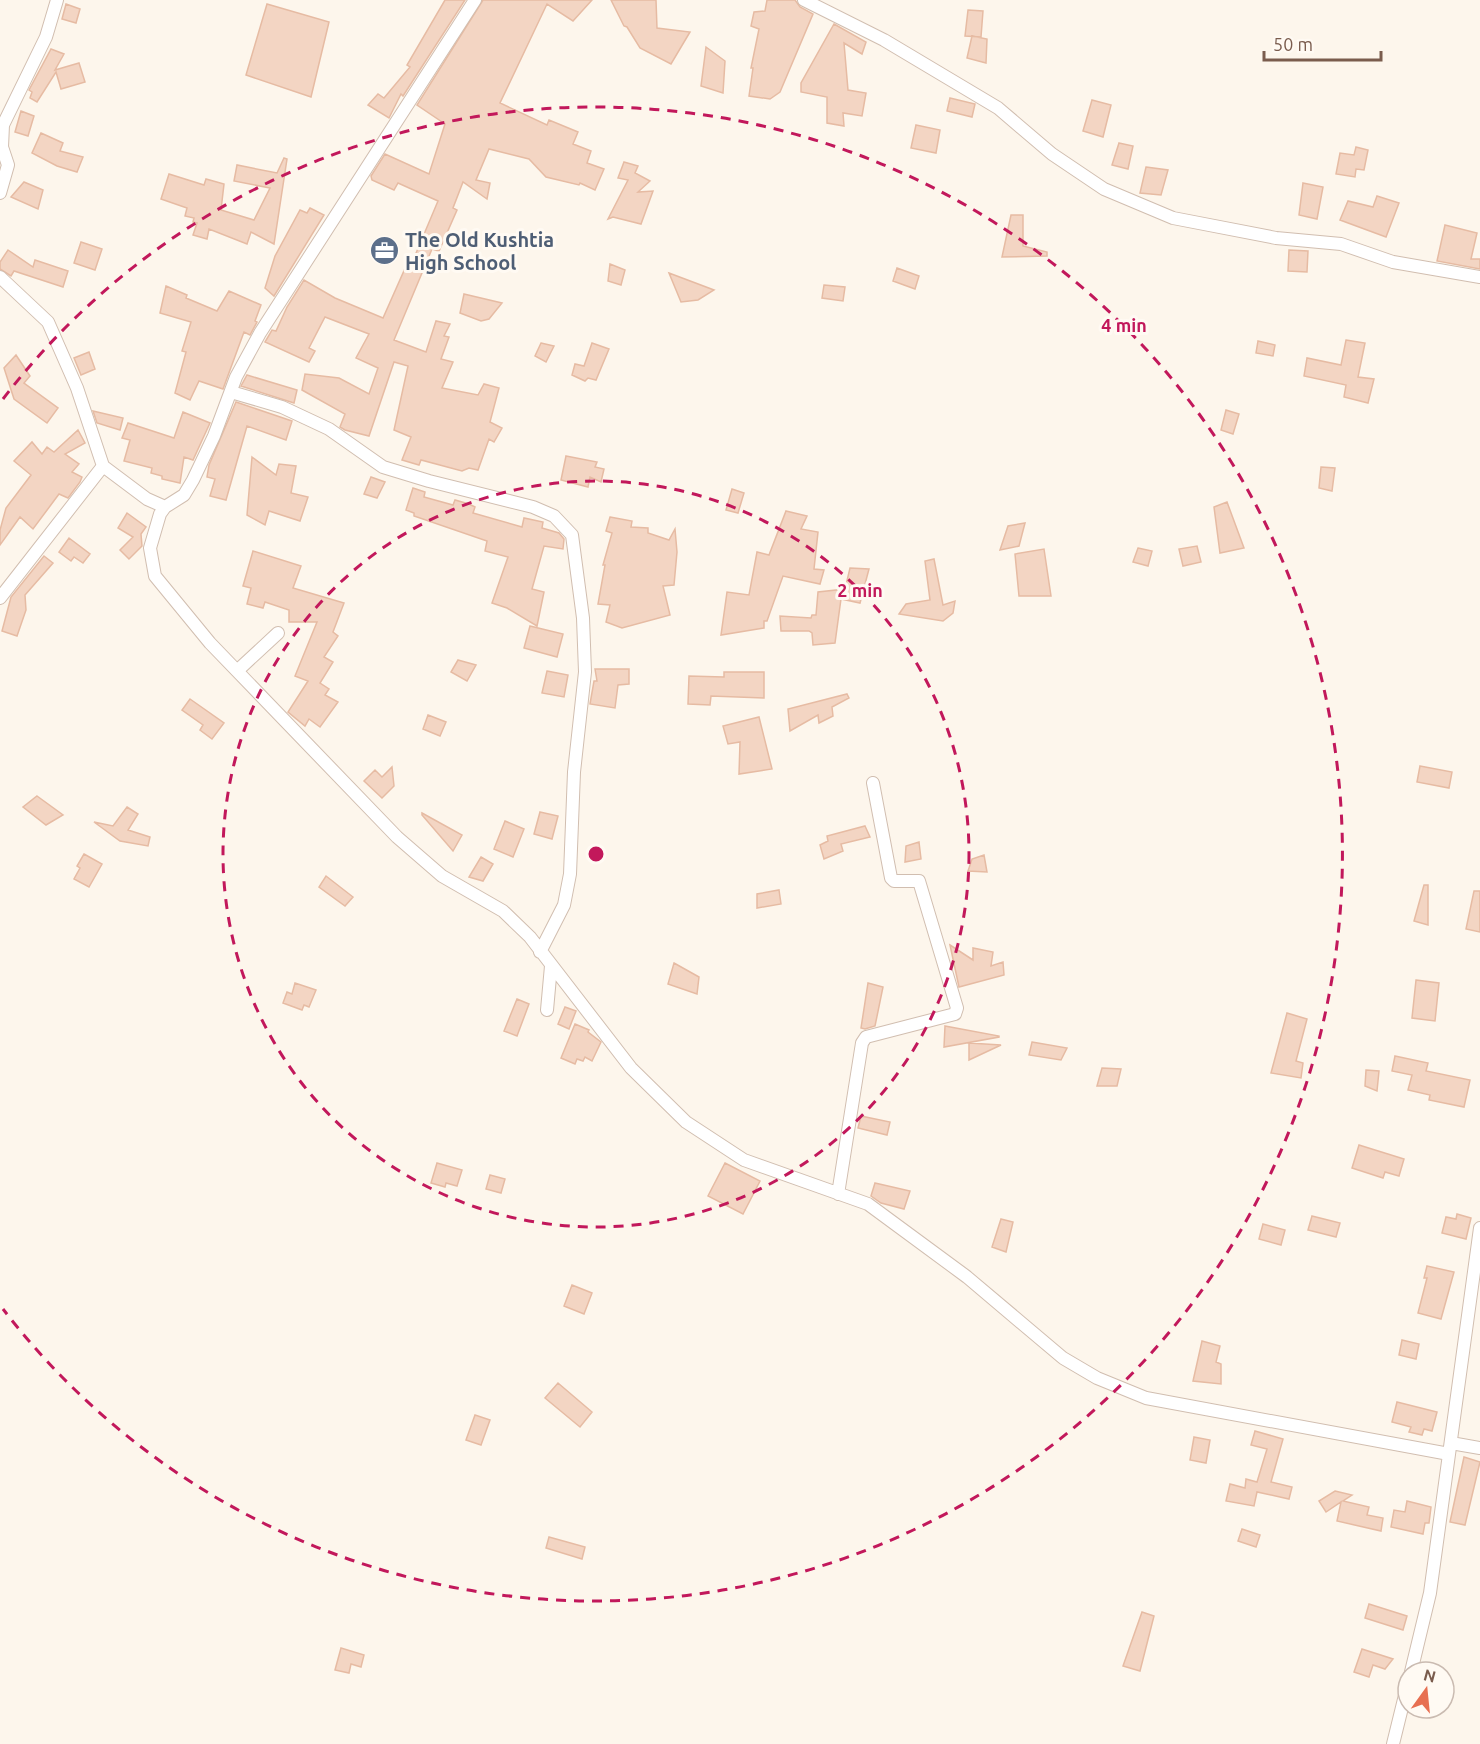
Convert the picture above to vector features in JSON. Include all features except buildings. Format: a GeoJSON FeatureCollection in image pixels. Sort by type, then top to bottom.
{"type":"FeatureCollection","features":[{"type":"Feature","properties":{"kind":"street"},"geometry":{"type":"LineString","coordinates":[[0,193],[8,165],[2,147],[3,125],[46,37],[57,0]]}},
{"type":"Feature","properties":{"kind":"street"},"geometry":{"type":"LineString","coordinates":[[475,0],[260,333],[231,392],[214,436],[193,480],[184,495],[160,513],[150,548],[155,576],[237,671],[397,837],[442,876],[503,912],[530,937],[632,1068],[686,1122],[744,1160],[868,1204],[909,1232],[1063,1358],[1097,1378],[1146,1398],[1450,1448],[1480,1448]]}},
{"type":"Feature","properties":{"kind":"street"},"geometry":{"type":"LineString","coordinates":[[804,0],[884,40],[998,108],[1052,154],[1104,189],[1163,214],[1276,238],[1341,244],[1393,262],[1480,277]]}},
{"type":"Feature","properties":{"kind":"street"},"geometry":{"type":"LineString","coordinates":[[0,278],[48,322],[77,388],[103,466],[147,499],[165,507]]}},
{"type":"Feature","properties":{"kind":"street"},"geometry":{"type":"LineString","coordinates":[[231,392],[282,406],[328,429],[383,467],[533,507],[554,516],[572,535],[583,618],[585,672],[574,772],[570,874],[564,905],[540,952]]}},
{"type":"Feature","properties":{"kind":"street"},"geometry":{"type":"LineString","coordinates":[[0,598],[103,466]]}},
{"type":"Feature","properties":{"kind":"street"},"geometry":{"type":"LineString","coordinates":[[237,671],[278,633]]}},
{"type":"Feature","properties":{"kind":"street"},"geometry":{"type":"LineString","coordinates":[[838,1194],[862,1043],[866,1037],[955,1014],[957,1008],[919,881],[894,881],[891,878],[873,783]]}},
{"type":"Feature","properties":{"kind":"street"},"geometry":{"type":"LineString","coordinates":[[546,1011],[551,966]]}},
{"type":"Feature","properties":{"kind":"street"},"geometry":{"type":"LineString","coordinates":[[1414,1660],[1430,1593],[1480,1228]]}},
{"type":"Feature","properties":{"kind":"street"},"geometry":{"type":"LineString","coordinates":[[1393,1744],[1399,1720]]}},
{"type":"Feature","properties":{"kind":"place","name":"The Old Kushtia High School"},"geometry":{"type":"Point","coordinates":[384,251]}}]}
